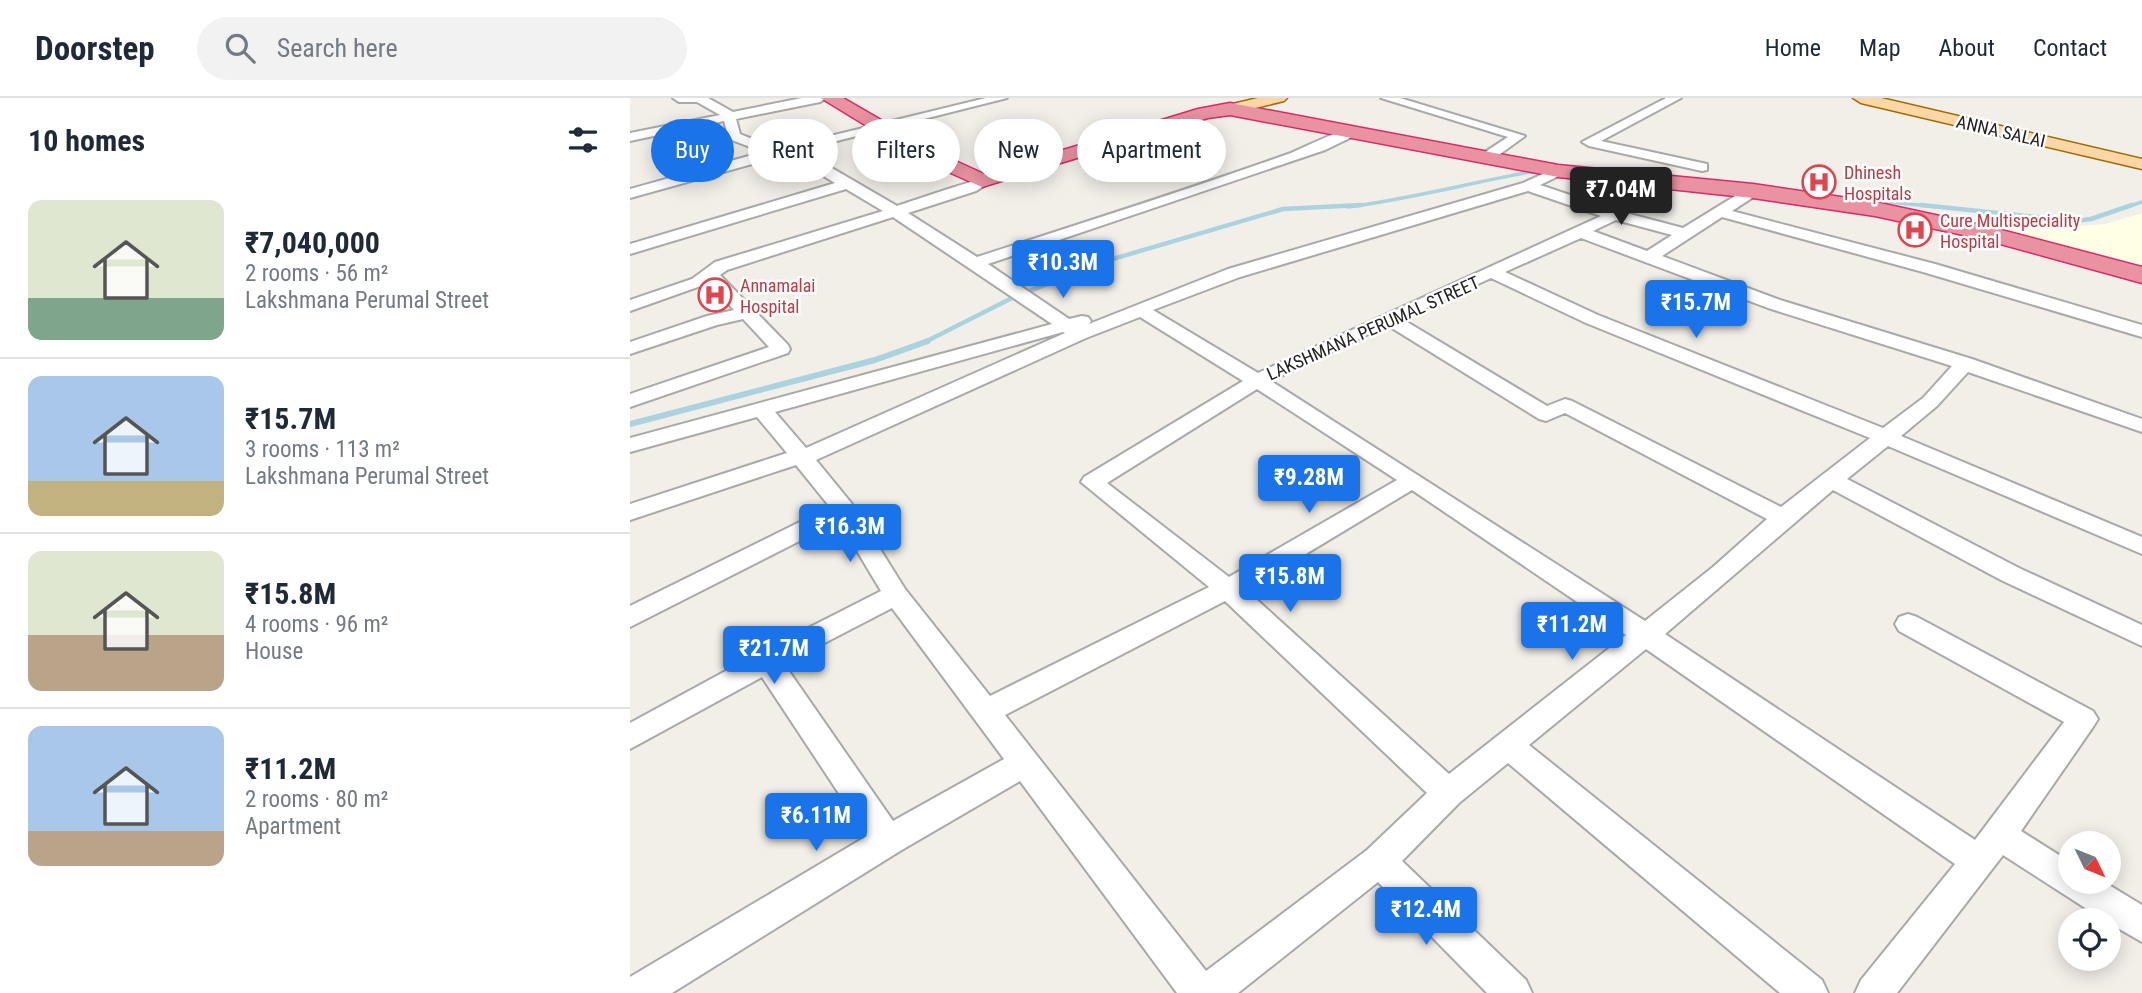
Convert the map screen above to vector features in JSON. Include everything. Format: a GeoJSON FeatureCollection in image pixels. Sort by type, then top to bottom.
{"type":"FeatureCollection","features":[{"type":"Feature","properties":{"kind":"highway"},"geometry":{"type":"LineString","coordinates":[[830,98],[864,119]]}},
{"type":"Feature","properties":{"kind":"highway"},"geometry":{"type":"LineString","coordinates":[[1063,157],[1230,109],[1558,171],[1753,191],[1875,209],[1960,227],[2142,275]]}},
{"type":"Feature","properties":{"kind":"main road"},"geometry":{"type":"LineString","coordinates":[[1230,109],[1279,98]]}},
{"type":"Feature","properties":{"kind":"main road","name":"ANNA SALAI"},"geometry":{"type":"LineString","coordinates":[[1861,98],[2142,164]]}},
{"type":"Feature","properties":{"kind":"street"},"geometry":{"type":"LineString","coordinates":[[679,98],[699,98],[729,115],[734,136],[748,140]]}},
{"type":"Feature","properties":{"kind":"street"},"geometry":{"type":"LineString","coordinates":[[630,137],[820,98]]}},
{"type":"Feature","properties":{"kind":"street"},"geometry":{"type":"LineString","coordinates":[[911,119],[1002,98]]}},
{"type":"Feature","properties":{"kind":"street"},"geometry":{"type":"LineString","coordinates":[[1387,98],[1518,136],[1488,157]]}},
{"type":"Feature","properties":{"kind":"street"},"geometry":{"type":"LineString","coordinates":[[1675,98],[1589,142],[1702,167]]}},
{"type":"Feature","properties":{"kind":"street"},"geometry":{"type":"LineString","coordinates":[[975,262],[1239,176],[1320,147],[1351,132]]}},
{"type":"Feature","properties":{"kind":"street"},"geometry":{"type":"LineString","coordinates":[[630,194],[748,161]]}},
{"type":"Feature","properties":{"kind":"street"},"geometry":{"type":"LineString","coordinates":[[630,445],[1141,310],[1234,273],[1528,186],[1558,171]]}},
{"type":"Feature","properties":{"kind":"street"},"geometry":{"type":"LineString","coordinates":[[838,181],[947,242],[1072,329]]}},
{"type":"Feature","properties":{"kind":"street"},"geometry":{"type":"LineString","coordinates":[[630,306],[698,283],[721,266],[894,213],[971,188],[980,182]]}},
{"type":"Feature","properties":{"kind":"street","name":"LAKSHMANA PERUMAL STREET"},"geometry":{"type":"LineString","coordinates":[[1228,589],[1092,482],[1258,380],[1388,317],[1493,273],[1580,232],[1614,215],[1657,182]]}},
{"type":"Feature","properties":{"kind":"street"},"geometry":{"type":"LineString","coordinates":[[630,249],[845,185]]}},
{"type":"Feature","properties":{"kind":"street"},"geometry":{"type":"LineString","coordinates":[[1528,186],[1614,215],[1686,234]]}},
{"type":"Feature","properties":{"kind":"street"},"geometry":{"type":"LineString","coordinates":[[1649,257],[1753,191]]}},
{"type":"Feature","properties":{"kind":"street"},"geometry":{"type":"LineString","coordinates":[[1720,212],[1942,272],[2142,331]]}},
{"type":"Feature","properties":{"kind":"street"},"geometry":{"type":"LineString","coordinates":[[1580,232],[1774,304],[1965,363],[2142,426]]}},
{"type":"Feature","properties":{"kind":"street"},"geometry":{"type":"LineString","coordinates":[[1493,273],[1662,348],[1886,438],[2142,546]]}},
{"type":"Feature","properties":{"kind":"street"},"geometry":{"type":"LineString","coordinates":[[630,401],[781,349],[710,274]]}},
{"type":"Feature","properties":{"kind":"street"},"geometry":{"type":"LineString","coordinates":[[1141,310],[1258,380],[1413,480],[1978,861]]}},
{"type":"Feature","properties":{"kind":"street"},"geometry":{"type":"LineString","coordinates":[[630,348],[713,320],[747,313]]}},
{"type":"Feature","properties":{"kind":"street"},"geometry":{"type":"LineString","coordinates":[[1388,317],[1546,415],[1564,405],[1783,518]]}},
{"type":"Feature","properties":{"kind":"street"},"geometry":{"type":"LineString","coordinates":[[630,512],[790,459],[802,458],[1072,329]]}},
{"type":"Feature","properties":{"kind":"street"},"geometry":{"type":"LineString","coordinates":[[1208,993],[1379,861],[1448,793],[1722,573],[1783,518],[1834,481],[1930,402],[1965,363]]}},
{"type":"Feature","properties":{"kind":"street"},"geometry":{"type":"LineString","coordinates":[[762,409],[844,509],[896,595],[1200,993]]}},
{"type":"Feature","properties":{"kind":"street"},"geometry":{"type":"LineString","coordinates":[[985,712],[1228,589],[1413,480]]}},
{"type":"Feature","properties":{"kind":"street"},"geometry":{"type":"LineString","coordinates":[[1834,481],[2010,574],[2142,636]]}},
{"type":"Feature","properties":{"kind":"street"},"geometry":{"type":"LineString","coordinates":[[630,617],[844,509]]}},
{"type":"Feature","properties":{"kind":"street"},"geometry":{"type":"LineString","coordinates":[[1228,589],[1448,793]]}},
{"type":"Feature","properties":{"kind":"street"},"geometry":{"type":"LineString","coordinates":[[630,737],[896,595]]}},
{"type":"Feature","properties":{"kind":"street"},"geometry":{"type":"LineString","coordinates":[[1874,993],[1999,835],[2084,719],[1908,624]]}},
{"type":"Feature","properties":{"kind":"street"},"geometry":{"type":"LineString","coordinates":[[767,662],[888,841]]}},
{"type":"Feature","properties":{"kind":"street"},"geometry":{"type":"LineString","coordinates":[[1508,745],[1808,993]]}},
{"type":"Feature","properties":{"kind":"street"},"geometry":{"type":"LineString","coordinates":[[638,993],[888,841],[1024,763]]}},
{"type":"Feature","properties":{"kind":"street"},"geometry":{"type":"LineString","coordinates":[[1999,835],[2058,872]]}},
{"type":"Feature","properties":{"kind":"street"},"geometry":{"type":"LineString","coordinates":[[1379,861],[1513,993]]}},
{"type":"Feature","properties":{"kind":"street"},"geometry":{"type":"LineString","coordinates":[[2093,894],[2142,925]]}},
{"type":"Feature","properties":{"kind":"shaded area"},"geometry":{"type":"Polygon","coordinates":[[[1916,213],[2069,227],[2105,224],[2142,213],[2142,268],[1916,213]]]}},
{"type":"Feature","properties":{"kind":"waterway"},"geometry":{"type":"LineString","coordinates":[[1348,207],[1536,171]]}},
{"type":"Feature","properties":{"kind":"waterway"},"geometry":{"type":"LineString","coordinates":[[1849,198],[1938,207]]}},
{"type":"Feature","properties":{"kind":"waterway"},"geometry":{"type":"LineString","coordinates":[[2127,207],[2142,202]]}},
{"type":"Feature","properties":{"kind":"waterway"},"geometry":{"type":"LineString","coordinates":[[924,342],[1014,297],[1106,261],[1283,209],[1361,205]]}},
{"type":"Feature","properties":{"kind":"waterway"},"geometry":{"type":"LineString","coordinates":[[1921,205],[2076,221],[2091,219],[2132,205]]}},
{"type":"Feature","properties":{"kind":"waterway"},"geometry":{"type":"LineString","coordinates":[[630,424],[875,360],[924,342]]}},
{"type":"Feature","properties":{"kind":"place","name":"Dhinesh Hospitals"},"geometry":{"type":"Point","coordinates":[1819,182]}},
{"type":"Feature","properties":{"kind":"place","name":"Cure Multispeciality Hospital"},"geometry":{"type":"Point","coordinates":[1915,230]}},
{"type":"Feature","properties":{"kind":"place","name":"Annamalai Hospital"},"geometry":{"type":"Point","coordinates":[715,295]}}]}
